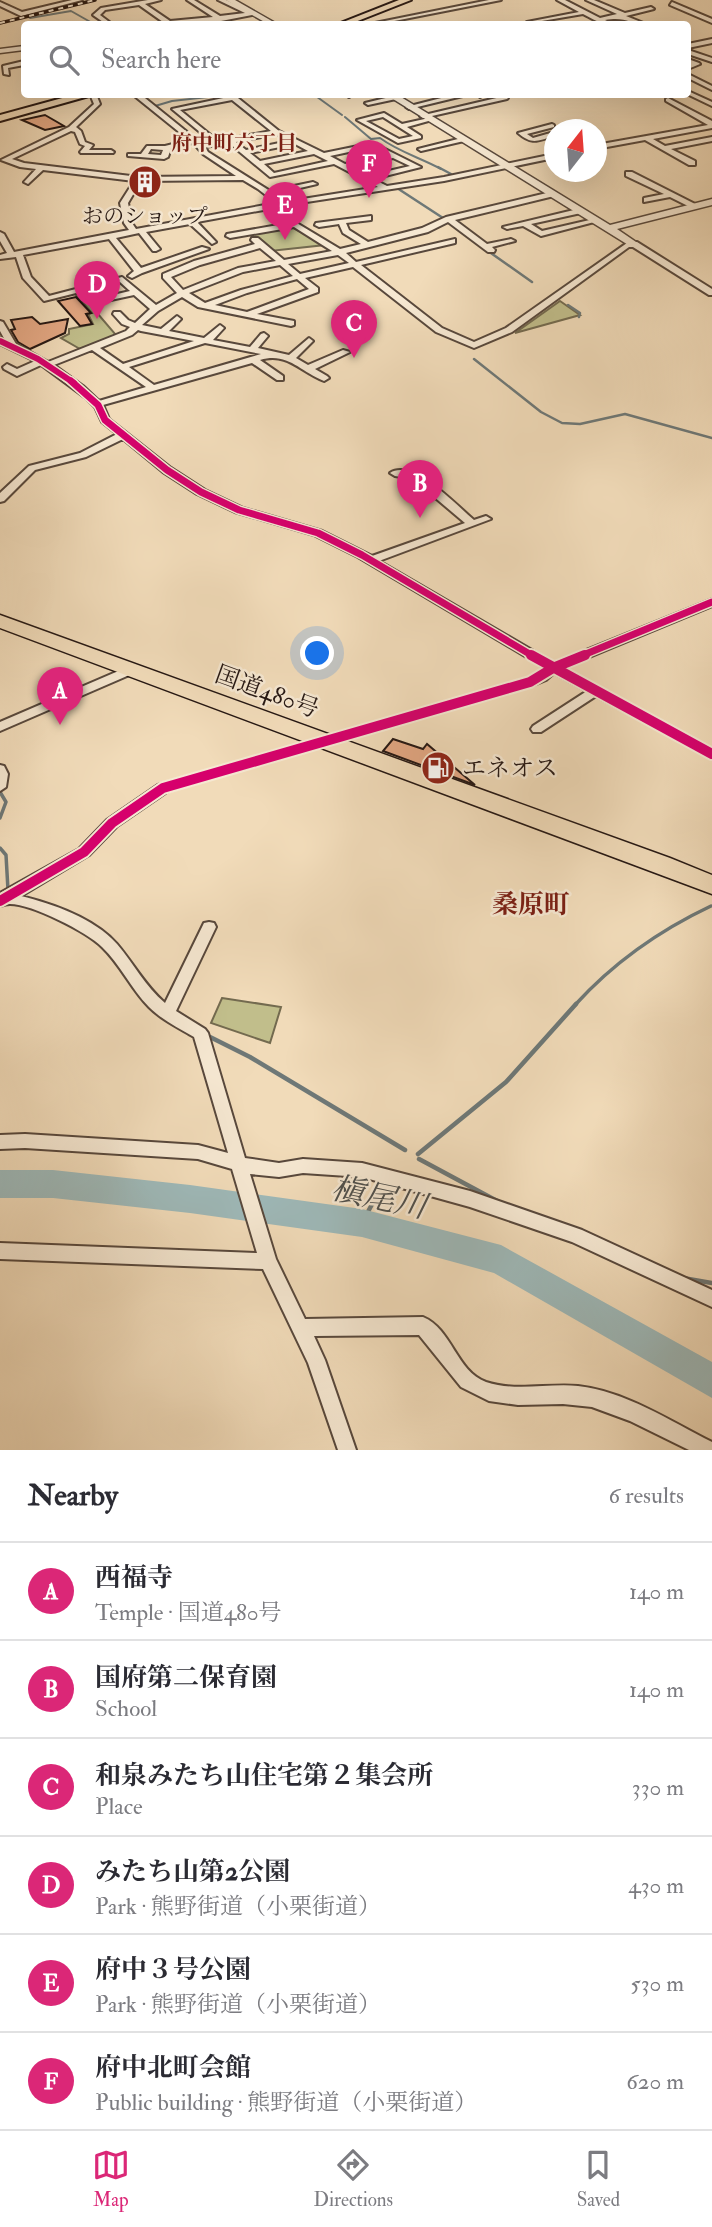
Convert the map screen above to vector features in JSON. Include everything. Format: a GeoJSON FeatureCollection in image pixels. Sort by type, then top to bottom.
{"type":"FeatureCollection","features":[{"type":"Feature","properties":{"kind":"highway","name":"国道480号"},"geometry":{"type":"LineString","coordinates":[[0,621],[662,864],[712,885]]}},
{"type":"Feature","properties":{"kind":"main road"},"geometry":{"type":"LineString","coordinates":[[351,21],[407,0]]}},
{"type":"Feature","properties":{"kind":"main road"},"geometry":{"type":"LineString","coordinates":[[0,118],[77,98]]}},
{"type":"Feature","properties":{"kind":"street"},"geometry":{"type":"LineString","coordinates":[[47,0],[59,5]]}},
{"type":"Feature","properties":{"kind":"street"},"geometry":{"type":"LineString","coordinates":[[21,14],[79,0]]}},
{"type":"Feature","properties":{"kind":"street"},"geometry":{"type":"LineString","coordinates":[[105,21],[96,15],[103,9],[158,0]]}},
{"type":"Feature","properties":{"kind":"street"},"geometry":{"type":"LineString","coordinates":[[190,0],[222,21]]}},
{"type":"Feature","properties":{"kind":"street"},"geometry":{"type":"LineString","coordinates":[[221,0],[254,14]]}},
{"type":"Feature","properties":{"kind":"street"},"geometry":{"type":"LineString","coordinates":[[229,0],[266,21]]}},
{"type":"Feature","properties":{"kind":"street"},"geometry":{"type":"LineString","coordinates":[[237,0],[255,11],[254,14]]}},
{"type":"Feature","properties":{"kind":"street"},"geometry":{"type":"LineString","coordinates":[[388,21],[498,0]]}},
{"type":"Feature","properties":{"kind":"street"},"geometry":{"type":"LineString","coordinates":[[560,0],[600,21]]}},
{"type":"Feature","properties":{"kind":"street"},"geometry":{"type":"LineString","coordinates":[[589,0],[636,21]]}},
{"type":"Feature","properties":{"kind":"street"},"geometry":{"type":"LineString","coordinates":[[712,14],[682,2],[672,4],[712,21]]}},
{"type":"Feature","properties":{"kind":"street"},"geometry":{"type":"LineString","coordinates":[[140,3],[166,21]]}},
{"type":"Feature","properties":{"kind":"street"},"geometry":{"type":"LineString","coordinates":[[1,5],[21,14],[29,21]]}},
{"type":"Feature","properties":{"kind":"street"},"geometry":{"type":"LineString","coordinates":[[597,20],[651,9]]}},
{"type":"Feature","properties":{"kind":"street"},"geometry":{"type":"LineString","coordinates":[[542,21],[581,13]]}},
{"type":"Feature","properties":{"kind":"street"},"geometry":{"type":"LineString","coordinates":[[194,21],[254,14]]}},
{"type":"Feature","properties":{"kind":"street"},"geometry":{"type":"LineString","coordinates":[[398,19],[403,21]]}},
{"type":"Feature","properties":{"kind":"street"},"geometry":{"type":"LineString","coordinates":[[691,39],[712,35]]}},
{"type":"Feature","properties":{"kind":"street"},"geometry":{"type":"LineString","coordinates":[[691,45],[712,41]]}},
{"type":"Feature","properties":{"kind":"street"},"geometry":{"type":"LineString","coordinates":[[0,51],[21,48]]}},
{"type":"Feature","properties":{"kind":"street"},"geometry":{"type":"LineString","coordinates":[[691,53],[712,60]]}},
{"type":"Feature","properties":{"kind":"street"},"geometry":{"type":"LineString","coordinates":[[7,74],[5,67],[21,64]]}},
{"type":"Feature","properties":{"kind":"street"},"geometry":{"type":"LineString","coordinates":[[691,78],[712,88]]}},
{"type":"Feature","properties":{"kind":"street"},"geometry":{"type":"LineString","coordinates":[[691,93],[703,97],[712,104]]}},
{"type":"Feature","properties":{"kind":"street"},"geometry":{"type":"LineString","coordinates":[[2,159],[15,156],[71,128],[97,104],[94,98]]}},
{"type":"Feature","properties":{"kind":"street"},"geometry":{"type":"LineString","coordinates":[[140,98],[224,167],[269,193],[293,219]]}},
{"type":"Feature","properties":{"kind":"street"},"geometry":{"type":"LineString","coordinates":[[217,142],[175,109],[222,98]]}},
{"type":"Feature","properties":{"kind":"street"},"geometry":{"type":"LineString","coordinates":[[234,98],[277,132],[386,188]]}},
{"type":"Feature","properties":{"kind":"street"},"geometry":{"type":"LineString","coordinates":[[368,103],[385,98]]}},
{"type":"Feature","properties":{"kind":"street"},"geometry":{"type":"LineString","coordinates":[[395,98],[712,293]]}},
{"type":"Feature","properties":{"kind":"street"},"geometry":{"type":"LineString","coordinates":[[401,126],[426,118],[462,98]]}},
{"type":"Feature","properties":{"kind":"street"},"geometry":{"type":"LineString","coordinates":[[409,107],[452,104],[482,106],[505,98]]}},
{"type":"Feature","properties":{"kind":"street"},"geometry":{"type":"LineString","coordinates":[[668,100],[712,125]]}},
{"type":"Feature","properties":{"kind":"street"},"geometry":{"type":"LineString","coordinates":[[673,111],[685,108]]}},
{"type":"Feature","properties":{"kind":"street"},"geometry":{"type":"LineString","coordinates":[[384,115],[401,126],[419,137],[398,141],[360,120],[384,115]]}},
{"type":"Feature","properties":{"kind":"street"},"geometry":{"type":"LineString","coordinates":[[607,145],[712,125]]}},
{"type":"Feature","properties":{"kind":"street"},"geometry":{"type":"LineString","coordinates":[[71,128],[78,131],[80,140]]}},
{"type":"Feature","properties":{"kind":"street"},"geometry":{"type":"LineString","coordinates":[[136,145],[128,157],[163,157],[168,148],[277,132]]}},
{"type":"Feature","properties":{"kind":"street"},"geometry":{"type":"LineString","coordinates":[[646,138],[691,161]]}},
{"type":"Feature","properties":{"kind":"street"},"geometry":{"type":"LineString","coordinates":[[662,148],[710,139]]}},
{"type":"Feature","properties":{"kind":"street"},"geometry":{"type":"LineString","coordinates":[[70,145],[80,140]]}},
{"type":"Feature","properties":{"kind":"street"},"geometry":{"type":"LineString","coordinates":[[80,140],[90,145],[83,152],[111,152]]}},
{"type":"Feature","properties":{"kind":"street"},"geometry":{"type":"LineString","coordinates":[[230,140],[273,175],[334,162]]}},
{"type":"Feature","properties":{"kind":"street"},"geometry":{"type":"LineString","coordinates":[[421,149],[462,140]]}},
{"type":"Feature","properties":{"kind":"street"},"geometry":{"type":"LineString","coordinates":[[244,152],[295,142]]}},
{"type":"Feature","properties":{"kind":"street"},"geometry":{"type":"LineString","coordinates":[[322,156],[373,145],[419,166],[366,178]]}},
{"type":"Feature","properties":{"kind":"street"},"geometry":{"type":"LineString","coordinates":[[258,163],[313,152]]}},
{"type":"Feature","properties":{"kind":"street"},"geometry":{"type":"LineString","coordinates":[[343,167],[394,156]]}},
{"type":"Feature","properties":{"kind":"street"},"geometry":{"type":"LineString","coordinates":[[0,257],[544,158]]}},
{"type":"Feature","properties":{"kind":"street"},"geometry":{"type":"LineString","coordinates":[[2,159],[42,167],[139,179],[244,178]]}},
{"type":"Feature","properties":{"kind":"street"},"geometry":{"type":"LineString","coordinates":[[129,177],[136,166]]}},
{"type":"Feature","properties":{"kind":"street"},"geometry":{"type":"LineString","coordinates":[[28,182],[42,167]]}},
{"type":"Feature","properties":{"kind":"street"},"geometry":{"type":"LineString","coordinates":[[618,177],[640,172]]}},
{"type":"Feature","properties":{"kind":"street"},"geometry":{"type":"LineString","coordinates":[[629,174],[695,206]]}},
{"type":"Feature","properties":{"kind":"street"},"geometry":{"type":"LineString","coordinates":[[139,179],[124,204],[128,223],[157,249]]}},
{"type":"Feature","properties":{"kind":"street"},"geometry":{"type":"LineString","coordinates":[[167,191],[170,180]]}},
{"type":"Feature","properties":{"kind":"street"},"geometry":{"type":"LineString","coordinates":[[269,193],[313,184]]}},
{"type":"Feature","properties":{"kind":"street"},"geometry":{"type":"LineString","coordinates":[[7,367],[16,373],[129,333],[155,309],[216,278],[279,261],[367,245],[432,227],[449,219],[551,194]]}},
{"type":"Feature","properties":{"kind":"street"},"geometry":{"type":"LineString","coordinates":[[647,200],[673,194]]}},
{"type":"Feature","properties":{"kind":"street"},"geometry":{"type":"LineString","coordinates":[[607,229],[712,202]]}},
{"type":"Feature","properties":{"kind":"street"},"geometry":{"type":"LineString","coordinates":[[507,227],[578,211]]}},
{"type":"Feature","properties":{"kind":"street"},"geometry":{"type":"LineString","coordinates":[[449,219],[469,230],[489,248],[508,243]]}},
{"type":"Feature","properties":{"kind":"street"},"geometry":{"type":"LineString","coordinates":[[319,225],[341,226],[364,220]]}},
{"type":"Feature","properties":{"kind":"street"},"geometry":{"type":"LineString","coordinates":[[192,221],[212,238]]}},
{"type":"Feature","properties":{"kind":"street"},"geometry":{"type":"LineString","coordinates":[[524,223],[541,234],[594,221]]}},
{"type":"Feature","properties":{"kind":"street"},"geometry":{"type":"LineString","coordinates":[[230,236],[295,223],[339,252],[439,330],[474,345],[509,330],[627,245],[634,244]]}},
{"type":"Feature","properties":{"kind":"street"},"geometry":{"type":"LineString","coordinates":[[341,226],[367,245]]}},
{"type":"Feature","properties":{"kind":"street"},"geometry":{"type":"LineString","coordinates":[[206,306],[297,275],[456,243],[432,227]]}},
{"type":"Feature","properties":{"kind":"street"},"geometry":{"type":"LineString","coordinates":[[246,233],[315,290],[246,315]]}},
{"type":"Feature","properties":{"kind":"street"},"geometry":{"type":"LineString","coordinates":[[0,234],[27,278],[47,299],[122,279],[205,249]]}},
{"type":"Feature","properties":{"kind":"street"},"geometry":{"type":"LineString","coordinates":[[110,236],[139,271]]}},
{"type":"Feature","properties":{"kind":"street"},"geometry":{"type":"LineString","coordinates":[[261,245],[197,263],[166,276],[182,293],[206,306],[291,323]]}},
{"type":"Feature","properties":{"kind":"street"},"geometry":{"type":"LineString","coordinates":[[122,279],[155,309]]}},
{"type":"Feature","properties":{"kind":"street"},"geometry":{"type":"LineString","coordinates":[[95,302],[135,292]]}},
{"type":"Feature","properties":{"kind":"street"},"geometry":{"type":"LineString","coordinates":[[117,314],[125,322],[137,326],[204,340],[252,355],[280,378]]}},
{"type":"Feature","properties":{"kind":"street"},"geometry":{"type":"LineString","coordinates":[[163,332],[177,319]]}},
{"type":"Feature","properties":{"kind":"street"},"geometry":{"type":"LineString","coordinates":[[0,324],[12,344]]}},
{"type":"Feature","properties":{"kind":"street"},"geometry":{"type":"LineString","coordinates":[[121,367],[204,340],[220,328]]}},
{"type":"Feature","properties":{"kind":"street"},"geometry":{"type":"LineString","coordinates":[[252,355],[264,336]]}},
{"type":"Feature","properties":{"kind":"street"},"geometry":{"type":"LineString","coordinates":[[0,341],[12,344],[44,363],[98,404],[105,420],[123,435],[167,470],[201,492],[239,510],[318,533],[371,560],[553,668],[712,754]]}},
{"type":"Feature","properties":{"kind":"street"},"geometry":{"type":"LineString","coordinates":[[290,358],[309,341]]}},
{"type":"Feature","properties":{"kind":"street"},"geometry":{"type":"LineString","coordinates":[[93,347],[151,387]]}},
{"type":"Feature","properties":{"kind":"street"},"geometry":{"type":"LineString","coordinates":[[309,368],[346,352]]}},
{"type":"Feature","properties":{"kind":"street"},"geometry":{"type":"LineString","coordinates":[[98,404],[252,355],[271,354],[290,358],[324,378]]}},
{"type":"Feature","properties":{"kind":"street"},"geometry":{"type":"LineString","coordinates":[[0,499],[32,468],[83,455],[123,435]]}},
{"type":"Feature","properties":{"kind":"street"},"geometry":{"type":"LineString","coordinates":[[394,473],[416,476],[472,524]]}},
{"type":"Feature","properties":{"kind":"street"},"geometry":{"type":"LineString","coordinates":[[371,560],[486,519]]}},
{"type":"Feature","properties":{"kind":"street"},"geometry":{"type":"LineString","coordinates":[[2,898],[84,852],[112,823],[163,788],[530,682],[553,668],[712,602]]}},
{"type":"Feature","properties":{"kind":"street"},"geometry":{"type":"LineString","coordinates":[[0,727],[130,670]]}},
{"type":"Feature","properties":{"kind":"street"},"geometry":{"type":"LineString","coordinates":[[537,729],[596,691]]}},
{"type":"Feature","properties":{"kind":"street"},"geometry":{"type":"LineString","coordinates":[[0,769],[0,787]]}},
{"type":"Feature","properties":{"kind":"street"},"geometry":{"type":"LineString","coordinates":[[2,898],[69,920],[106,942],[127,965],[146,995],[167,1014],[200,1033],[268,1261],[316,1360],[348,1450]]}},
{"type":"Feature","properties":{"kind":"street"},"geometry":{"type":"LineString","coordinates":[[167,1014],[209,927]]}},
{"type":"Feature","properties":{"kind":"street"},"geometry":{"type":"LineString","coordinates":[[0,1142],[198,1152],[279,1170],[303,1166],[362,1170],[470,1199],[576,1236],[712,1299]]}},
{"type":"Feature","properties":{"kind":"street"},"geometry":{"type":"LineString","coordinates":[[0,1251],[268,1261]]}},
{"type":"Feature","properties":{"kind":"street"},"geometry":{"type":"LineString","coordinates":[[300,1328],[423,1326],[433,1335],[460,1373],[472,1384],[488,1392],[589,1397],[612,1404],[709,1450]]}},
{"type":"Feature","properties":{"kind":"shaded area"},"geometry":{"type":"Polygon","coordinates":[[[290,226],[325,245],[270,251],[249,233],[290,226]]]}},
{"type":"Feature","properties":{"kind":"shaded area"},"geometry":{"type":"Polygon","coordinates":[[[80,293],[116,335],[80,349],[61,338],[69,334],[69,329],[93,324],[88,314],[92,313],[75,294],[80,293]]]}},
{"type":"Feature","properties":{"kind":"shaded area"},"geometry":{"type":"Polygon","coordinates":[[[560,301],[580,315],[515,333],[560,301]]]}},
{"type":"Feature","properties":{"kind":"shaded area"},"geometry":{"type":"Polygon","coordinates":[[[222,998],[281,1007],[270,1043],[211,1023],[222,998]]]}},
{"type":"Feature","properties":{"kind":"building"},"geometry":{"type":"Polygon","coordinates":[[[45,115],[64,126],[45,130],[22,120],[45,115]]]}},
{"type":"Feature","properties":{"kind":"building"},"geometry":{"type":"Polygon","coordinates":[[[76,297],[91,313],[86,314],[92,324],[80,326],[58,301],[76,297]]]}},
{"type":"Feature","properties":{"kind":"building"},"geometry":{"type":"Polygon","coordinates":[[[32,317],[40,324],[68,319],[65,333],[30,349],[18,342],[11,330],[15,329],[11,320],[32,317]]]}},
{"type":"Feature","properties":{"kind":"building","name":"エネオス"},"geometry":{"type":"Polygon","coordinates":[[[393,739],[423,749],[427,744],[475,785],[383,751],[393,739]]]}},
{"type":"Feature","properties":{"kind":"waterway"},"geometry":{"type":"LineString","coordinates":[[25,15],[30,18],[71,11],[89,21]]}},
{"type":"Feature","properties":{"kind":"waterway"},"geometry":{"type":"LineString","coordinates":[[155,106],[199,98]]}},
{"type":"Feature","properties":{"kind":"waterway"},"geometry":{"type":"LineString","coordinates":[[319,98],[342,115]]}},
{"type":"Feature","properties":{"kind":"waterway"},"geometry":{"type":"LineString","coordinates":[[345,117],[371,139],[380,138],[441,169]]}},
{"type":"Feature","properties":{"kind":"waterway"},"geometry":{"type":"LineString","coordinates":[[200,151],[225,169]]}},
{"type":"Feature","properties":{"kind":"waterway"},"geometry":{"type":"LineString","coordinates":[[223,167],[233,174]]}},
{"type":"Feature","properties":{"kind":"waterway"},"geometry":{"type":"LineString","coordinates":[[438,167],[451,174]]}},
{"type":"Feature","properties":{"kind":"waterway"},"geometry":{"type":"LineString","coordinates":[[397,188],[443,218]]}},
{"type":"Feature","properties":{"kind":"waterway"},"geometry":{"type":"LineString","coordinates":[[488,251],[532,282]]}},
{"type":"Feature","properties":{"kind":"waterway"},"geometry":{"type":"LineString","coordinates":[[568,305],[580,313],[579,317]]}},
{"type":"Feature","properties":{"kind":"waterway"},"geometry":{"type":"LineString","coordinates":[[474,359],[541,412],[562,423],[580,424],[625,414],[712,438]]}},
{"type":"Feature","properties":{"kind":"waterway"},"geometry":{"type":"LineString","coordinates":[[0,792],[6,802],[0,818]]}},
{"type":"Feature","properties":{"kind":"waterway"},"geometry":{"type":"LineString","coordinates":[[0,848],[6,855],[8,890]]}},
{"type":"Feature","properties":{"kind":"waterway"},"geometry":{"type":"LineString","coordinates":[[575,1005],[621,961],[673,926],[711,906]]}},
{"type":"Feature","properties":{"kind":"waterway"},"geometry":{"type":"LineString","coordinates":[[418,1154],[506,1082],[576,1004]]}},
{"type":"Feature","properties":{"kind":"waterway"},"geometry":{"type":"LineString","coordinates":[[210,1037],[250,1057],[405,1150]]}},
{"type":"Feature","properties":{"kind":"waterway"},"geometry":{"type":"LineString","coordinates":[[419,1159],[499,1202]]}},
{"type":"Feature","properties":{"kind":"waterway","name":"槇尾川"},"geometry":{"type":"LineString","coordinates":[[0,1184],[53,1184],[190,1199],[362,1223],[501,1260],[712,1381]]}},
{"type":"Feature","properties":{"kind":"waterway"},"geometry":{"type":"LineString","coordinates":[[362,1223],[378,1193]]}},
{"type":"Feature","properties":{"kind":"waterway"},"geometry":{"type":"LineString","coordinates":[[683,1278],[712,1283]]}},
{"type":"Feature","properties":{"kind":"railway"},"geometry":{"type":"LineString","coordinates":[[0,23],[95,0]]}},
{"type":"Feature","properties":{"kind":"cycle path"},"geometry":{"type":"LineString","coordinates":[[0,341],[38,359],[67,378],[98,405],[105,420],[167,470],[201,492],[239,510],[318,533],[362,555],[553,668],[712,754]]}},
{"type":"Feature","properties":{"kind":"cycle path"},"geometry":{"type":"LineString","coordinates":[[0,901],[84,852],[112,823],[163,788],[530,682],[553,668],[712,602]]}},
{"type":"Feature","properties":{"kind":"place","name":"おのショップ"},"geometry":{"type":"Point","coordinates":[145,182]}},
{"type":"Feature","properties":{"kind":"place","name":"府中北町会館"},"geometry":{"type":"Point","coordinates":[369,198]}},
{"type":"Feature","properties":{"kind":"place","name":"府中３号公園"},"geometry":{"type":"Point","coordinates":[285,240]}},
{"type":"Feature","properties":{"kind":"place","name":"みたち山第2公園"},"geometry":{"type":"Point","coordinates":[97,319]}},
{"type":"Feature","properties":{"kind":"place","name":"和泉みたち山住宅第２集会所"},"geometry":{"type":"Point","coordinates":[354,358]}},
{"type":"Feature","properties":{"kind":"place","name":"国府第二保育園"},"geometry":{"type":"Point","coordinates":[420,518]}},
{"type":"Feature","properties":{"kind":"place","name":"西福寺"},"geometry":{"type":"Point","coordinates":[60,725]}},
{"type":"Feature","properties":{"kind":"place","name":"エネオス"},"geometry":{"type":"Point","coordinates":[438,768]}},
{"type":"Feature","properties":{"kind":"district","name":"府中町六丁目"},"geometry":{"type":"Point","coordinates":[234,143]}},
{"type":"Feature","properties":{"kind":"district","name":"桑原町"},"geometry":{"type":"Point","coordinates":[531,905]}}]}
